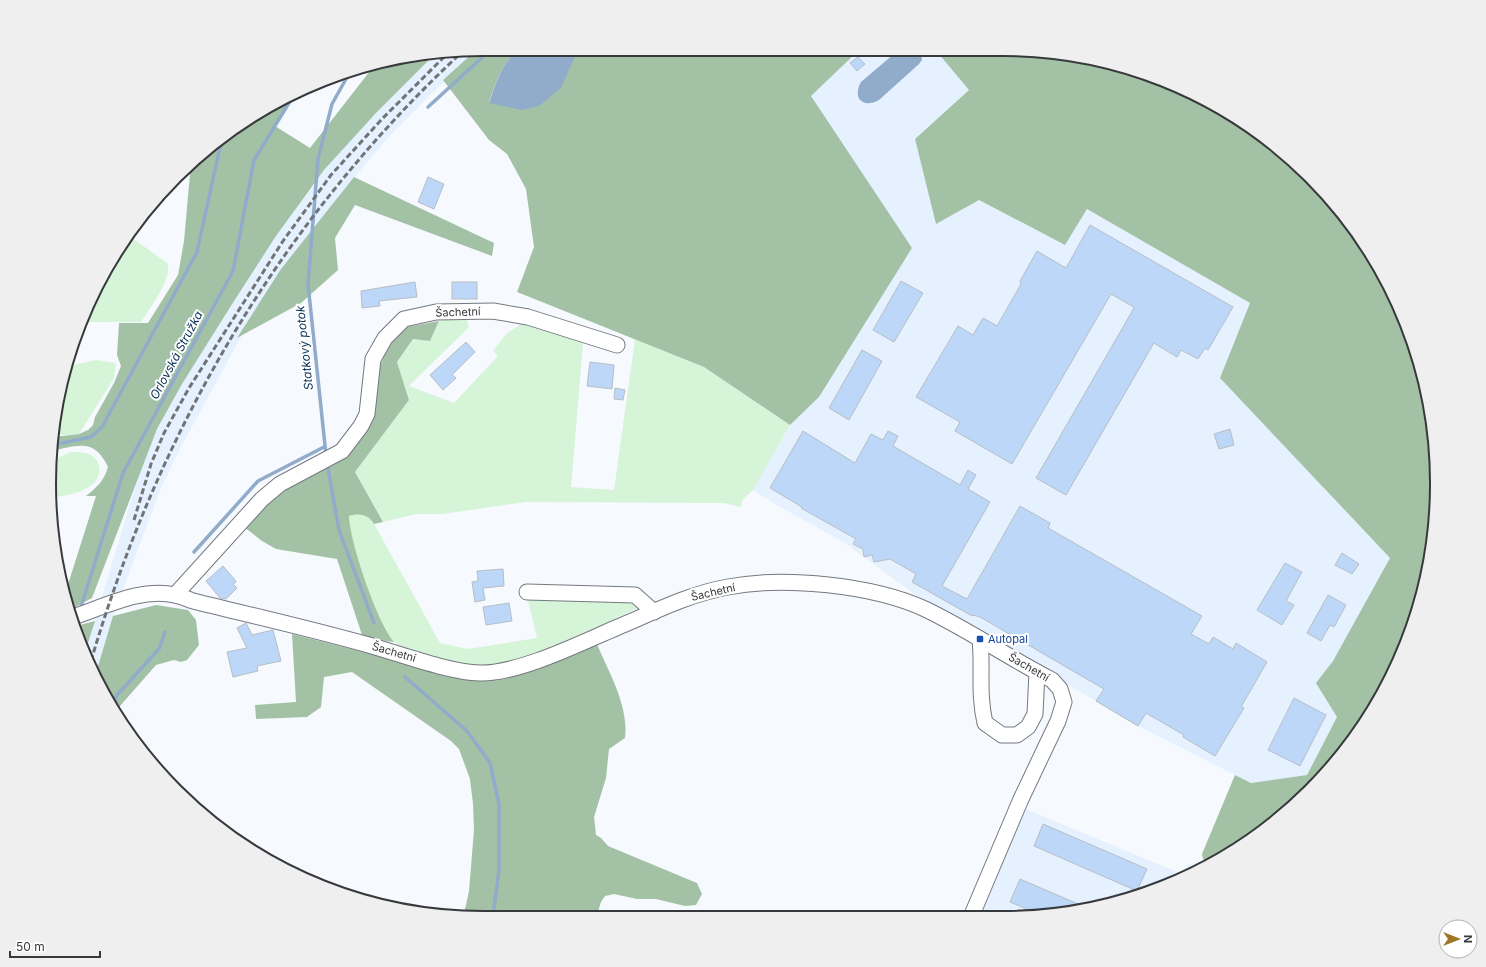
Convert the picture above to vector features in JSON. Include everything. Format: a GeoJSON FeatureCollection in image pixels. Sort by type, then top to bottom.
{"type":"FeatureCollection","features":[{"type":"Feature","properties":{"kind":"street","name":"Šachetní"},"geometry":{"type":"LineString","coordinates":[[175,595],[262,499],[280,484],[342,451],[361,426],[366,414],[373,359],[386,338],[404,319],[436,312],[493,311],[528,317],[617,344]]}},
{"type":"Feature","properties":{"kind":"street","name":"Šachetní"},"geometry":{"type":"LineString","coordinates":[[78,615],[147,594],[175,595],[449,668],[479,673],[504,671],[544,658],[688,598],[728,587],[783,583],[841,587],[889,596],[924,608],[1052,680],[1060,688],[1064,702],[1058,721],[1021,799],[974,911]]}},
{"type":"Feature","properties":{"kind":"street"},"geometry":{"type":"LineString","coordinates":[[527,592],[635,594],[654,612]]}},
{"type":"Feature","properties":{"kind":"street"},"geometry":{"type":"LineString","coordinates":[[980,639],[982,663],[980,688],[981,707],[985,723],[1002,735],[1017,735],[1028,727],[1035,714],[1037,672]]}},
{"type":"Feature","properties":{"kind":"path"},"geometry":{"type":"LineString","coordinates":[[366,645],[375,670],[454,729],[480,759],[489,795],[487,873],[482,911]]}},
{"type":"Feature","properties":{"kind":"shaded area"},"geometry":{"type":"Polygon","coordinates":[[[853,56],[941,56],[969,90],[915,139],[936,224],[978,200],[1065,245],[1087,209],[1250,303],[1323,488],[1390,558],[1328,670],[1337,717],[1307,775],[1251,783],[1138,726],[910,591],[845,543],[753,490],[790,425],[819,397],[912,248],[810,96],[853,56]]]}},
{"type":"Feature","properties":{"kind":"shaded area"},"geometry":{"type":"Polygon","coordinates":[[[469,57],[394,131],[346,187],[294,255],[247,326],[182,445],[162,485],[116,608],[98,668],[88,644],[143,462],[157,429],[182,384],[276,236],[324,170],[376,113],[429,60],[469,57]]]}},
{"type":"Feature","properties":{"kind":"shaded area"},"geometry":{"type":"Polygon","coordinates":[[[1023,808],[1179,873],[1140,888],[1086,903],[1030,910],[978,911],[1023,808]]]}},
{"type":"Feature","properties":{"kind":"shaded area"},"geometry":{"type":"Polygon","coordinates":[[[1188,864],[1193,867],[1184,870],[1188,864]]]}},
{"type":"Feature","properties":{"kind":"green space"},"geometry":{"type":"Polygon","coordinates":[[[511,56],[499,76],[489,102],[572,56],[853,56],[811,96],[912,248],[819,397],[790,425],[704,367],[517,292],[534,247],[526,189],[507,154],[489,140],[443,80],[469,57],[511,56]]]}},
{"type":"Feature","properties":{"kind":"green space"},"geometry":{"type":"Polygon","coordinates":[[[941,56],[1030,57],[1086,64],[1140,79],[1192,100],[1216,113],[1263,144],[1284,162],[1305,181],[1342,223],[1373,270],[1386,294],[1407,346],[1422,400],[1429,456],[1430,484],[1429,511],[1422,567],[1407,621],[1397,647],[1386,673],[1358,721],[1342,744],[1305,786],[1263,823],[1204,861],[1202,854],[1235,775],[1251,783],[1307,775],[1337,717],[1316,683],[1333,661],[1390,558],[1220,378],[1250,303],[1087,209],[1065,245],[979,200],[936,224],[915,139],[969,90],[941,56]]]}},
{"type":"Feature","properties":{"kind":"green space"},"geometry":{"type":"Polygon","coordinates":[[[429,60],[376,113],[324,170],[276,236],[182,384],[157,429],[92,598],[75,607],[68,583],[96,496],[86,496],[100,483],[108,467],[103,457],[91,447],[77,446],[58,450],[59,436],[79,434],[88,430],[93,425],[95,417],[114,383],[121,366],[117,355],[119,323],[148,323],[178,275],[184,241],[190,173],[223,144],[270,113],[291,101],[275,126],[310,148],[369,72],[400,64],[429,60]]]}},
{"type":"Feature","properties":{"kind":"green space"},"geometry":{"type":"Polygon","coordinates":[[[354,177],[494,243],[492,256],[355,205],[335,238],[338,270],[301,303],[237,338],[281,269],[354,177]]]}},
{"type":"Feature","properties":{"kind":"green space"},"geometry":{"type":"Polygon","coordinates":[[[133,239],[167,263],[168,269],[167,276],[160,293],[141,322],[88,322],[100,294],[133,239]]]}},
{"type":"Feature","properties":{"kind":"green space"},"geometry":{"type":"Polygon","coordinates":[[[465,315],[469,327],[409,386],[454,403],[498,356],[493,351],[507,333],[523,323],[554,330],[583,343],[571,487],[614,490],[635,339],[704,367],[790,425],[753,490],[742,500],[741,507],[724,503],[526,502],[443,514],[416,514],[383,522],[355,472],[409,400],[397,362],[413,339],[430,341],[439,321],[465,315]]]}},
{"type":"Feature","properties":{"kind":"green space"},"geometry":{"type":"Polygon","coordinates":[[[439,321],[430,341],[413,339],[397,362],[409,400],[355,472],[383,522],[374,524],[369,518],[363,515],[349,516],[354,544],[366,582],[380,618],[394,642],[363,638],[337,559],[276,549],[262,541],[244,527],[282,487],[343,454],[390,342],[406,327],[439,321]]]}},
{"type":"Feature","properties":{"kind":"green space"},"geometry":{"type":"Polygon","coordinates":[[[96,360],[116,363],[114,378],[79,434],[59,434],[64,400],[73,365],[96,360]]]}},
{"type":"Feature","properties":{"kind":"green space"},"geometry":{"type":"Polygon","coordinates":[[[70,452],[86,453],[95,458],[100,470],[99,475],[94,483],[79,492],[56,496],[57,459],[70,452]]]}},
{"type":"Feature","properties":{"kind":"green space"},"geometry":{"type":"Polygon","coordinates":[[[363,514],[372,520],[440,643],[468,649],[537,638],[527,597],[624,596],[642,606],[558,644],[510,661],[489,666],[473,666],[402,647],[389,637],[363,578],[350,531],[349,516],[363,514]]]}},
{"type":"Feature","properties":{"kind":"green space"},"geometry":{"type":"Polygon","coordinates":[[[156,605],[188,610],[196,620],[199,645],[187,660],[181,662],[174,660],[156,665],[119,707],[98,667],[113,616],[156,605]]]}},
{"type":"Feature","properties":{"kind":"green space"},"geometry":{"type":"Polygon","coordinates":[[[95,621],[88,644],[80,625],[95,621]]]}},
{"type":"Feature","properties":{"kind":"green space"},"geometry":{"type":"Polygon","coordinates":[[[292,634],[450,674],[597,644],[621,702],[624,714],[625,738],[609,749],[606,778],[594,817],[596,835],[608,846],[697,883],[702,894],[696,905],[685,906],[656,899],[637,899],[614,894],[605,896],[598,911],[465,910],[469,891],[474,830],[470,779],[459,749],[451,741],[352,672],[324,677],[321,707],[307,717],[256,719],[255,705],[296,702],[292,634]]]}},
{"type":"Feature","properties":{"kind":"water"},"geometry":{"type":"Polygon","coordinates":[[[511,56],[575,56],[561,88],[539,106],[522,110],[489,103],[505,64],[511,56]]]}},
{"type":"Feature","properties":{"kind":"water"},"geometry":{"type":"Polygon","coordinates":[[[891,56],[921,56],[922,60],[919,64],[879,100],[868,103],[861,100],[858,93],[861,82],[891,56]]]}},
{"type":"Feature","properties":{"kind":"building"},"geometry":{"type":"Polygon","coordinates":[[[858,57],[865,64],[857,71],[850,63],[858,57]]]}},
{"type":"Feature","properties":{"kind":"building"},"geometry":{"type":"Polygon","coordinates":[[[428,177],[444,184],[434,209],[418,202],[428,177]]]}},
{"type":"Feature","properties":{"kind":"building"},"geometry":{"type":"Polygon","coordinates":[[[1090,225],[1233,307],[1208,350],[1205,348],[1198,359],[1181,350],[1177,357],[1154,343],[1066,495],[1036,478],[1134,308],[1132,306],[1111,294],[1012,464],[955,431],[960,422],[916,397],[958,326],[973,335],[983,318],[997,326],[1021,284],[1020,281],[1037,251],[1066,268],[1090,225]]]}},
{"type":"Feature","properties":{"kind":"building"},"geometry":{"type":"Polygon","coordinates":[[[901,281],[923,293],[894,342],[873,330],[901,281]]]}},
{"type":"Feature","properties":{"kind":"building"},"geometry":{"type":"Polygon","coordinates":[[[415,282],[417,297],[379,301],[380,306],[362,308],[361,291],[415,282]]]}},
{"type":"Feature","properties":{"kind":"building"},"geometry":{"type":"Polygon","coordinates":[[[452,282],[477,282],[477,299],[452,299],[452,282]]]}},
{"type":"Feature","properties":{"kind":"building"},"geometry":{"type":"Polygon","coordinates":[[[466,342],[475,352],[452,375],[456,378],[443,390],[430,375],[466,342]]]}},
{"type":"Feature","properties":{"kind":"building"},"geometry":{"type":"Polygon","coordinates":[[[862,350],[882,361],[849,420],[829,408],[862,350]]]}},
{"type":"Feature","properties":{"kind":"building"},"geometry":{"type":"Polygon","coordinates":[[[590,362],[614,365],[612,389],[587,386],[590,362]]]}},
{"type":"Feature","properties":{"kind":"building"},"geometry":{"type":"Polygon","coordinates":[[[615,388],[625,390],[623,400],[614,399],[615,388]]]}},
{"type":"Feature","properties":{"kind":"building"},"geometry":{"type":"Polygon","coordinates":[[[1230,429],[1234,445],[1219,449],[1214,434],[1230,429]]]}},
{"type":"Feature","properties":{"kind":"building"},"geometry":{"type":"Polygon","coordinates":[[[803,431],[855,463],[871,434],[883,440],[888,431],[898,436],[893,446],[960,485],[968,470],[976,475],[968,489],[990,502],[942,586],[967,599],[1020,506],[1050,523],[1048,528],[1202,616],[1191,634],[1209,644],[1213,637],[1233,649],[1236,643],[1267,662],[1241,707],[1244,708],[1215,756],[1183,737],[1184,735],[1146,713],[1138,726],[1096,701],[1104,689],[980,617],[972,616],[912,582],[916,574],[890,559],[874,562],[872,555],[864,557],[863,549],[853,544],[856,539],[801,508],[802,507],[770,488],[803,431]]]}},
{"type":"Feature","properties":{"kind":"building"},"geometry":{"type":"Polygon","coordinates":[[[1342,553],[1359,564],[1352,574],[1335,565],[1342,553]]]}},
{"type":"Feature","properties":{"kind":"building"},"geometry":{"type":"Polygon","coordinates":[[[1285,563],[1302,572],[1286,601],[1294,605],[1282,625],[1257,610],[1285,563]]]}},
{"type":"Feature","properties":{"kind":"building"},"geometry":{"type":"Polygon","coordinates":[[[223,566],[235,580],[236,582],[233,584],[237,588],[226,599],[220,598],[206,581],[223,566]]]}},
{"type":"Feature","properties":{"kind":"building"},"geometry":{"type":"Polygon","coordinates":[[[503,569],[504,586],[483,588],[485,600],[475,602],[472,582],[478,581],[477,571],[503,569]]]}},
{"type":"Feature","properties":{"kind":"building"},"geometry":{"type":"Polygon","coordinates":[[[1328,595],[1346,605],[1334,627],[1330,625],[1321,641],[1307,633],[1328,595]]]}},
{"type":"Feature","properties":{"kind":"building"},"geometry":{"type":"Polygon","coordinates":[[[509,603],[512,621],[486,625],[483,607],[509,603]]]}},
{"type":"Feature","properties":{"kind":"building"},"geometry":{"type":"Polygon","coordinates":[[[246,623],[252,635],[273,630],[281,661],[257,666],[258,671],[233,677],[227,652],[247,648],[237,628],[246,623]]]}},
{"type":"Feature","properties":{"kind":"building"},"geometry":{"type":"Polygon","coordinates":[[[1294,698],[1326,715],[1300,766],[1268,750],[1294,698]]]}},
{"type":"Feature","properties":{"kind":"building"},"geometry":{"type":"Polygon","coordinates":[[[1043,824],[1147,869],[1138,889],[1134,890],[1034,846],[1043,824]]]}},
{"type":"Feature","properties":{"kind":"building"},"geometry":{"type":"Polygon","coordinates":[[[1020,879],[1078,904],[1029,910],[1010,902],[1020,879]]]}},
{"type":"Feature","properties":{"kind":"waterway"},"geometry":{"type":"LineString","coordinates":[[428,107],[484,56]]}},
{"type":"Feature","properties":{"kind":"waterway","name":"Statkový potok"},"geometry":{"type":"LineString","coordinates":[[326,455],[308,284],[318,159],[332,104],[346,79]]}},
{"type":"Feature","properties":{"kind":"waterway","name":"Orlovská Stružka"},"geometry":{"type":"LineString","coordinates":[[80,610],[123,473],[233,271],[254,160],[289,103]]}},
{"type":"Feature","properties":{"kind":"waterway"},"geometry":{"type":"LineString","coordinates":[[58,444],[91,437],[102,427],[197,252],[220,146]]}},
{"type":"Feature","properties":{"kind":"waterway"},"geometry":{"type":"LineString","coordinates":[[194,552],[258,481],[324,447]]}},
{"type":"Feature","properties":{"kind":"waterway","name":"Statkový potok"},"geometry":{"type":"LineString","coordinates":[[327,463],[339,530],[374,623]]}},
{"type":"Feature","properties":{"kind":"waterway"},"geometry":{"type":"LineString","coordinates":[[115,699],[159,649],[165,632]]}},
{"type":"Feature","properties":{"kind":"waterway","name":"Statkový potok"},"geometry":{"type":"LineString","coordinates":[[405,677],[467,731],[490,763],[499,804],[499,870],[494,911]]}},
{"type":"Feature","properties":{"kind":"railway"},"geometry":{"type":"LineString","coordinates":[[93,656],[119,575],[153,491],[191,410],[235,332],[283,257],[337,186],[397,117],[457,57]]}},
{"type":"Feature","properties":{"kind":"railway"},"geometry":{"type":"LineString","coordinates":[[134,520],[151,464],[164,433],[189,388],[283,241],[331,175],[382,119],[443,58]]}},
{"type":"Feature","properties":{"kind":"place","name":"Autopal"},"geometry":{"type":"Point","coordinates":[980,639]}}]}
